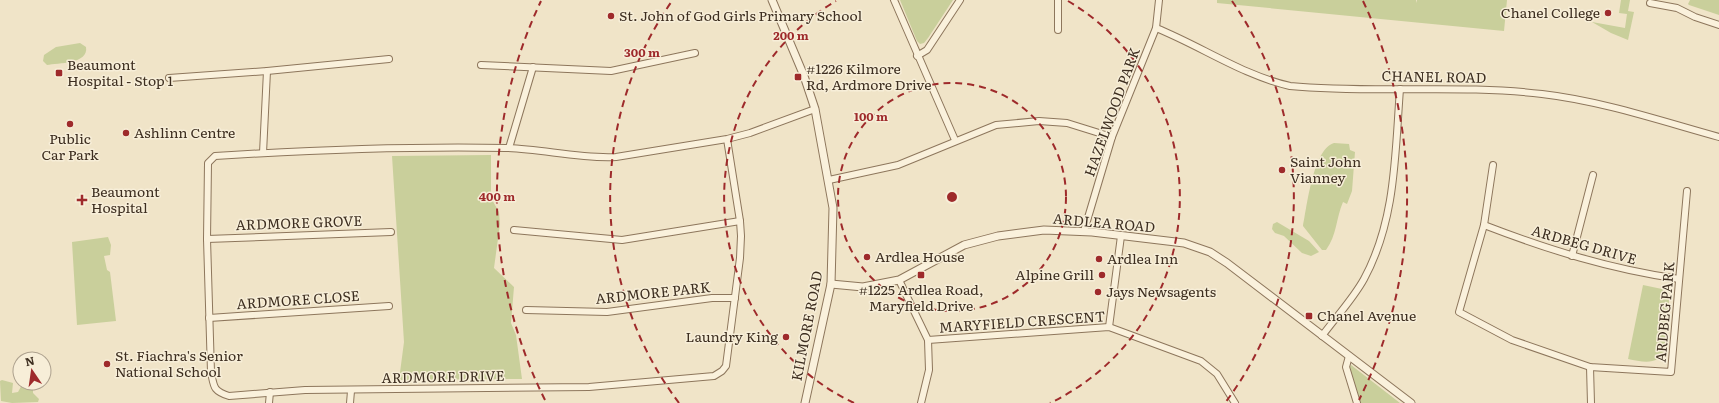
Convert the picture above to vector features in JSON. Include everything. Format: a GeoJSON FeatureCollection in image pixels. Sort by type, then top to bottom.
{"type":"FeatureCollection","features":[{"type":"Feature","properties":{"kind":"street","name":"KILMORE ROAD"},"geometry":{"type":"LineString","coordinates":[[772,0],[804,76],[815,109],[833,208],[831,284],[805,403]]}},
{"type":"Feature","properties":{"kind":"street"},"geometry":{"type":"LineString","coordinates":[[894,0],[917,56],[955,140]]}},
{"type":"Feature","properties":{"kind":"street"},"geometry":{"type":"LineString","coordinates":[[917,56],[927,50],[960,0]]}},
{"type":"Feature","properties":{"kind":"street"},"geometry":{"type":"LineString","coordinates":[[1058,0],[1058,30]]}},
{"type":"Feature","properties":{"kind":"street","name":"HAZELWOOD PARK"},"geometry":{"type":"LineString","coordinates":[[1084,232],[1112,137],[1156,28],[1159,0]]}},
{"type":"Feature","properties":{"kind":"street"},"geometry":{"type":"LineString","coordinates":[[1650,3],[1677,8],[1695,18],[1719,25]]}},
{"type":"Feature","properties":{"kind":"street","name":"CHANEL ROAD"},"geometry":{"type":"LineString","coordinates":[[1156,28],[1274,82],[1306,87],[1489,90],[1542,94],[1582,101],[1719,137]]}},
{"type":"Feature","properties":{"kind":"street"},"geometry":{"type":"LineString","coordinates":[[481,65],[611,71],[694,53]]}},
{"type":"Feature","properties":{"kind":"street"},"geometry":{"type":"LineString","coordinates":[[169,78],[267,71],[389,59]]}},
{"type":"Feature","properties":{"kind":"street"},"geometry":{"type":"LineString","coordinates":[[509,148],[533,68]]}},
{"type":"Feature","properties":{"kind":"street"},"geometry":{"type":"LineString","coordinates":[[263,153],[267,71]]}},
{"type":"Feature","properties":{"kind":"street"},"geometry":{"type":"LineString","coordinates":[[1322,336],[1363,281],[1372,263],[1386,226],[1393,193],[1400,89]]}},
{"type":"Feature","properties":{"kind":"street","name":"ARDMORE DRIVE"},"geometry":{"type":"LineString","coordinates":[[726,139],[740,222],[740,258],[726,366],[722,371],[714,376],[589,387],[270,392],[229,396],[220,393],[214,388],[211,372],[207,239],[208,163],[215,156],[263,153],[509,148],[599,158],[637,154],[726,139],[750,133],[815,109]]}},
{"type":"Feature","properties":{"kind":"street"},"geometry":{"type":"LineString","coordinates":[[829,180],[898,165],[955,140],[996,125],[1039,121],[1067,123],[1112,137]]}},
{"type":"Feature","properties":{"kind":"street","name":"ARDBEG PARK"},"geometry":{"type":"LineString","coordinates":[[1493,164],[1484,225],[1459,312],[1512,340],[1590,367],[1671,372],[1687,191]]}},
{"type":"Feature","properties":{"kind":"street"},"geometry":{"type":"LineString","coordinates":[[1572,256],[1593,175]]}},
{"type":"Feature","properties":{"kind":"street"},"geometry":{"type":"LineString","coordinates":[[514,230],[622,240],[740,222]]}},
{"type":"Feature","properties":{"kind":"street","name":"ARDBEG DRIVE"},"geometry":{"type":"LineString","coordinates":[[1484,225],[1572,256],[1633,272],[1679,279]]}},
{"type":"Feature","properties":{"kind":"street","name":"ARDLEA ROAD"},"geometry":{"type":"LineString","coordinates":[[831,284],[863,286],[900,280],[964,245],[998,236],[1044,230],[1084,232],[1184,243],[1210,252],[1256,284],[1411,403]]}},
{"type":"Feature","properties":{"kind":"street","name":"ARDMORE GROVE"},"geometry":{"type":"LineString","coordinates":[[207,239],[391,232]]}},
{"type":"Feature","properties":{"kind":"street"},"geometry":{"type":"LineString","coordinates":[[1109,327],[1121,236]]}},
{"type":"Feature","properties":{"kind":"street"},"geometry":{"type":"LineString","coordinates":[[900,280],[928,340],[929,370],[920,403]]}},
{"type":"Feature","properties":{"kind":"street","name":"ARDMORE PARK"},"geometry":{"type":"LineString","coordinates":[[526,310],[608,312],[712,298],[735,298]]}},
{"type":"Feature","properties":{"kind":"street","name":"ARDMORE CLOSE"},"geometry":{"type":"LineString","coordinates":[[210,318],[389,306]]}},
{"type":"Feature","properties":{"kind":"street","name":"MARYFIELD CRESCENT"},"geometry":{"type":"LineString","coordinates":[[928,340],[1109,327],[1201,361],[1217,374],[1235,403]]}},
{"type":"Feature","properties":{"kind":"street"},"geometry":{"type":"LineString","coordinates":[[1349,356],[1346,367],[1357,403]]}},
{"type":"Feature","properties":{"kind":"street"},"geometry":{"type":"LineString","coordinates":[[1590,367],[1591,403]]}},
{"type":"Feature","properties":{"kind":"street"},"geometry":{"type":"LineString","coordinates":[[350,403],[351,391]]}},
{"type":"Feature","properties":{"kind":"street"},"geometry":{"type":"LineString","coordinates":[[270,392],[270,403]]}},
{"type":"Feature","properties":{"kind":"green space"},"geometry":{"type":"Polygon","coordinates":[[[900,0],[953,0],[928,38],[924,43],[920,44],[917,41],[900,0]]]}},
{"type":"Feature","properties":{"kind":"green space"},"geometry":{"type":"Polygon","coordinates":[[[1217,0],[1416,0],[1416,3],[1417,0],[1507,0],[1504,31],[1217,3],[1217,0]]]}},
{"type":"Feature","properties":{"kind":"green space"},"geometry":{"type":"Polygon","coordinates":[[[1621,0],[1630,0],[1628,11],[1634,12],[1628,40],[1611,33],[1592,22],[1625,28],[1627,14],[1619,13],[1621,0]]]}},
{"type":"Feature","properties":{"kind":"green space"},"geometry":{"type":"Polygon","coordinates":[[[1690,0],[1719,0],[1719,15],[1689,5],[1690,0]]]}},
{"type":"Feature","properties":{"kind":"green space"},"geometry":{"type":"Polygon","coordinates":[[[80,43],[86,47],[86,53],[78,60],[47,65],[43,61],[44,55],[56,47],[80,43]]]}},
{"type":"Feature","properties":{"kind":"green space"},"geometry":{"type":"Polygon","coordinates":[[[1334,143],[1349,144],[1350,150],[1355,152],[1352,191],[1347,204],[1343,202],[1330,244],[1326,250],[1322,250],[1303,226],[1309,193],[1316,167],[1327,148],[1334,143]]]}},
{"type":"Feature","properties":{"kind":"green space"},"geometry":{"type":"Polygon","coordinates":[[[491,155],[491,198],[499,212],[500,224],[494,268],[514,287],[511,323],[516,335],[522,379],[399,380],[404,342],[392,156],[491,155]]]}},
{"type":"Feature","properties":{"kind":"green space"},"geometry":{"type":"Polygon","coordinates":[[[1277,222],[1309,241],[1319,252],[1311,256],[1302,253],[1284,236],[1275,233],[1272,229],[1273,224],[1277,222]]]}},
{"type":"Feature","properties":{"kind":"green space"},"geometry":{"type":"Polygon","coordinates":[[[108,237],[111,245],[110,255],[104,256],[107,270],[110,272],[116,321],[77,325],[72,242],[108,237]]]}},
{"type":"Feature","properties":{"kind":"green space"},"geometry":{"type":"Polygon","coordinates":[[[1643,285],[1662,289],[1668,296],[1669,301],[1665,349],[1659,358],[1650,362],[1628,359],[1643,285]]]}},
{"type":"Feature","properties":{"kind":"green space"},"geometry":{"type":"Polygon","coordinates":[[[1351,365],[1400,403],[1361,403],[1349,367],[1351,365]]]}},
{"type":"Feature","properties":{"kind":"green space"},"geometry":{"type":"Polygon","coordinates":[[[2,380],[12,383],[12,393],[19,391],[33,391],[39,399],[38,402],[12,403],[1,401],[0,381],[2,380]]]}},
{"type":"Feature","properties":{"kind":"place","name":"Chanel College"},"geometry":{"type":"Point","coordinates":[1608,13]}},
{"type":"Feature","properties":{"kind":"place","name":"St. John of God Girls Primary School"},"geometry":{"type":"Point","coordinates":[611,16]}},
{"type":"Feature","properties":{"kind":"place","name":"Beaumont Hospital - Stop 1"},"geometry":{"type":"Point","coordinates":[59,73]}},
{"type":"Feature","properties":{"kind":"place","name":"#1226 Kilmore Rd, Ardmore Drive"},"geometry":{"type":"Point","coordinates":[798,77]}},
{"type":"Feature","properties":{"kind":"place","name":"Public Car Park"},"geometry":{"type":"Point","coordinates":[70,124]}},
{"type":"Feature","properties":{"kind":"place","name":"Ashlinn Centre"},"geometry":{"type":"Point","coordinates":[126,133]}},
{"type":"Feature","properties":{"kind":"place","name":"Saint John Vianney"},"geometry":{"type":"Point","coordinates":[1282,170]}},
{"type":"Feature","properties":{"kind":"place","name":"Beaumont Hospital"},"geometry":{"type":"Point","coordinates":[82,200]}},
{"type":"Feature","properties":{"kind":"place","name":"Ardlea House"},"geometry":{"type":"Point","coordinates":[867,257]}},
{"type":"Feature","properties":{"kind":"place","name":"Ardlea Inn"},"geometry":{"type":"Point","coordinates":[1099,259]}},
{"type":"Feature","properties":{"kind":"place","name":"#1225 Ardlea Road, Maryfield Drive"},"geometry":{"type":"Point","coordinates":[921,275]}},
{"type":"Feature","properties":{"kind":"place","name":"Alpine Grill"},"geometry":{"type":"Point","coordinates":[1102,275]}},
{"type":"Feature","properties":{"kind":"place","name":"Jays Newsagents"},"geometry":{"type":"Point","coordinates":[1098,292]}},
{"type":"Feature","properties":{"kind":"place","name":"Chanel Avenue"},"geometry":{"type":"Point","coordinates":[1309,316]}},
{"type":"Feature","properties":{"kind":"place","name":"Laundry King"},"geometry":{"type":"Point","coordinates":[786,337]}},
{"type":"Feature","properties":{"kind":"place","name":"St. Fiachra's Senior National School"},"geometry":{"type":"Point","coordinates":[107,364]}}]}
